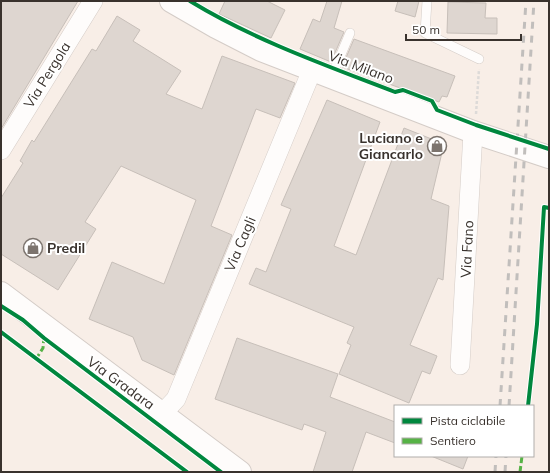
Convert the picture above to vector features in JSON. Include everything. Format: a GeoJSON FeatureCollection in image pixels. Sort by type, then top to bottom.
{"type":"FeatureCollection","features":[{"type":"Feature","properties":{"kind":"street","name":"Via Pergola"},"geometry":{"type":"LineString","coordinates":[[1,150],[94,1]]}},
{"type":"Feature","properties":{"kind":"street","name":"Via Milano"},"geometry":{"type":"LineString","coordinates":[[171,1],[255,47],[322,74],[474,125],[549,157]]}},
{"type":"Feature","properties":{"kind":"street","name":"Via Cagli"},"geometry":{"type":"LineString","coordinates":[[162,414],[176,400],[322,74]]}},
{"type":"Feature","properties":{"kind":"street","name":"Via Fano"},"geometry":{"type":"LineString","coordinates":[[460,365],[474,125]]}},
{"type":"Feature","properties":{"kind":"street","name":"Via Gradara"},"geometry":{"type":"LineString","coordinates":[[1,294],[240,472]]}},
{"type":"Feature","properties":{"kind":"lane"},"geometry":{"type":"LineString","coordinates":[[427,1],[425,33],[479,59]]}},
{"type":"Feature","properties":{"kind":"lane"},"geometry":{"type":"LineString","coordinates":[[322,74],[350,33]]}},
{"type":"Feature","properties":{"kind":"path"},"geometry":{"type":"LineString","coordinates":[[474,125],[479,59]]}},
{"type":"Feature","properties":{"kind":"building"},"geometry":{"type":"Polygon","coordinates":[[[1,1],[78,1],[1,129],[1,1]]]}},
{"type":"Feature","properties":{"kind":"building"},"geometry":{"type":"Polygon","coordinates":[[[225,1],[267,1],[285,10],[271,38],[219,14],[225,1]]]}},
{"type":"Feature","properties":{"kind":"building"},"geometry":{"type":"Polygon","coordinates":[[[327,1],[342,1],[334,28],[344,32],[331,62],[300,49],[313,19],[320,22],[327,1]]]}},
{"type":"Feature","properties":{"kind":"building"},"geometry":{"type":"Polygon","coordinates":[[[398,1],[419,1],[415,17],[395,11],[398,1]]]}},
{"type":"Feature","properties":{"kind":"building"},"geometry":{"type":"Polygon","coordinates":[[[448,2],[486,3],[485,18],[497,18],[497,34],[447,33],[448,2]]]}},
{"type":"Feature","properties":{"kind":"building"},"geometry":{"type":"Polygon","coordinates":[[[117,16],[140,30],[133,41],[181,71],[166,94],[202,109],[222,56],[295,83],[280,118],[256,109],[211,226],[232,235],[174,375],[142,360],[133,337],[89,319],[112,262],[164,284],[196,200],[121,166],[85,222],[96,229],[58,290],[1,254],[1,198],[23,163],[20,161],[32,140],[34,142],[92,49],[96,51],[117,16]]]}},
{"type":"Feature","properties":{"kind":"building"},"geometry":{"type":"Polygon","coordinates":[[[354,39],[455,76],[447,97],[442,96],[439,102],[342,67],[354,39]]]}},
{"type":"Feature","properties":{"kind":"building"},"geometry":{"type":"Polygon","coordinates":[[[327,100],[380,122],[334,246],[356,255],[404,128],[444,144],[431,199],[449,206],[443,280],[438,278],[410,345],[437,356],[430,374],[422,371],[409,403],[339,374],[351,345],[347,343],[354,327],[249,284],[256,268],[266,272],[291,209],[281,205],[327,100]]]}},
{"type":"Feature","properties":{"kind":"building"},"geometry":{"type":"Polygon","coordinates":[[[237,338],[338,374],[330,397],[394,422],[394,443],[366,432],[352,472],[313,472],[326,432],[304,424],[302,430],[215,399],[237,338]]]}},
{"type":"Feature","properties":{"kind":"building"},"geometry":{"type":"Polygon","coordinates":[[[433,457],[468,457],[463,469],[433,457]]]}},
{"type":"Feature","properties":{"kind":"railway"},"geometry":{"type":"LineString","coordinates":[[500,405],[526,1]]}},
{"type":"Feature","properties":{"kind":"railway"},"geometry":{"type":"LineString","coordinates":[[509,405],[534,1]]}},
{"type":"Feature","properties":{"kind":"railway"},"geometry":{"type":"LineString","coordinates":[[495,472],[496,457]]}},
{"type":"Feature","properties":{"kind":"railway"},"geometry":{"type":"LineString","coordinates":[[505,472],[506,457]]}},
{"type":"Feature","properties":{"kind":"marked path"},"geometry":{"type":"LineString","coordinates":[[36,359],[43,348],[44,338]]}},
{"type":"Feature","properties":{"kind":"marked path"},"geometry":{"type":"LineString","coordinates":[[520,472],[522,457]]}},
{"type":"Feature","properties":{"kind":"cycle path"},"geometry":{"type":"LineString","coordinates":[[190,1],[239,28],[316,62],[395,92],[403,90],[432,101],[437,110],[476,125],[549,149]]}},
{"type":"Feature","properties":{"kind":"cycle path"},"geometry":{"type":"LineString","coordinates":[[528,405],[537,324],[544,207],[549,208]]}},
{"type":"Feature","properties":{"kind":"cycle path"},"geometry":{"type":"LineString","coordinates":[[1,306],[23,320],[44,338],[221,472]]}},
{"type":"Feature","properties":{"kind":"cycle path"},"geometry":{"type":"LineString","coordinates":[[1,332],[187,472]]}},
{"type":"Feature","properties":{"kind":"place","name":"Luciano e Giancarlo"},"geometry":{"type":"Point","coordinates":[437,146]}},
{"type":"Feature","properties":{"kind":"place","name":"Predil"},"geometry":{"type":"Point","coordinates":[33,248]}}]}
